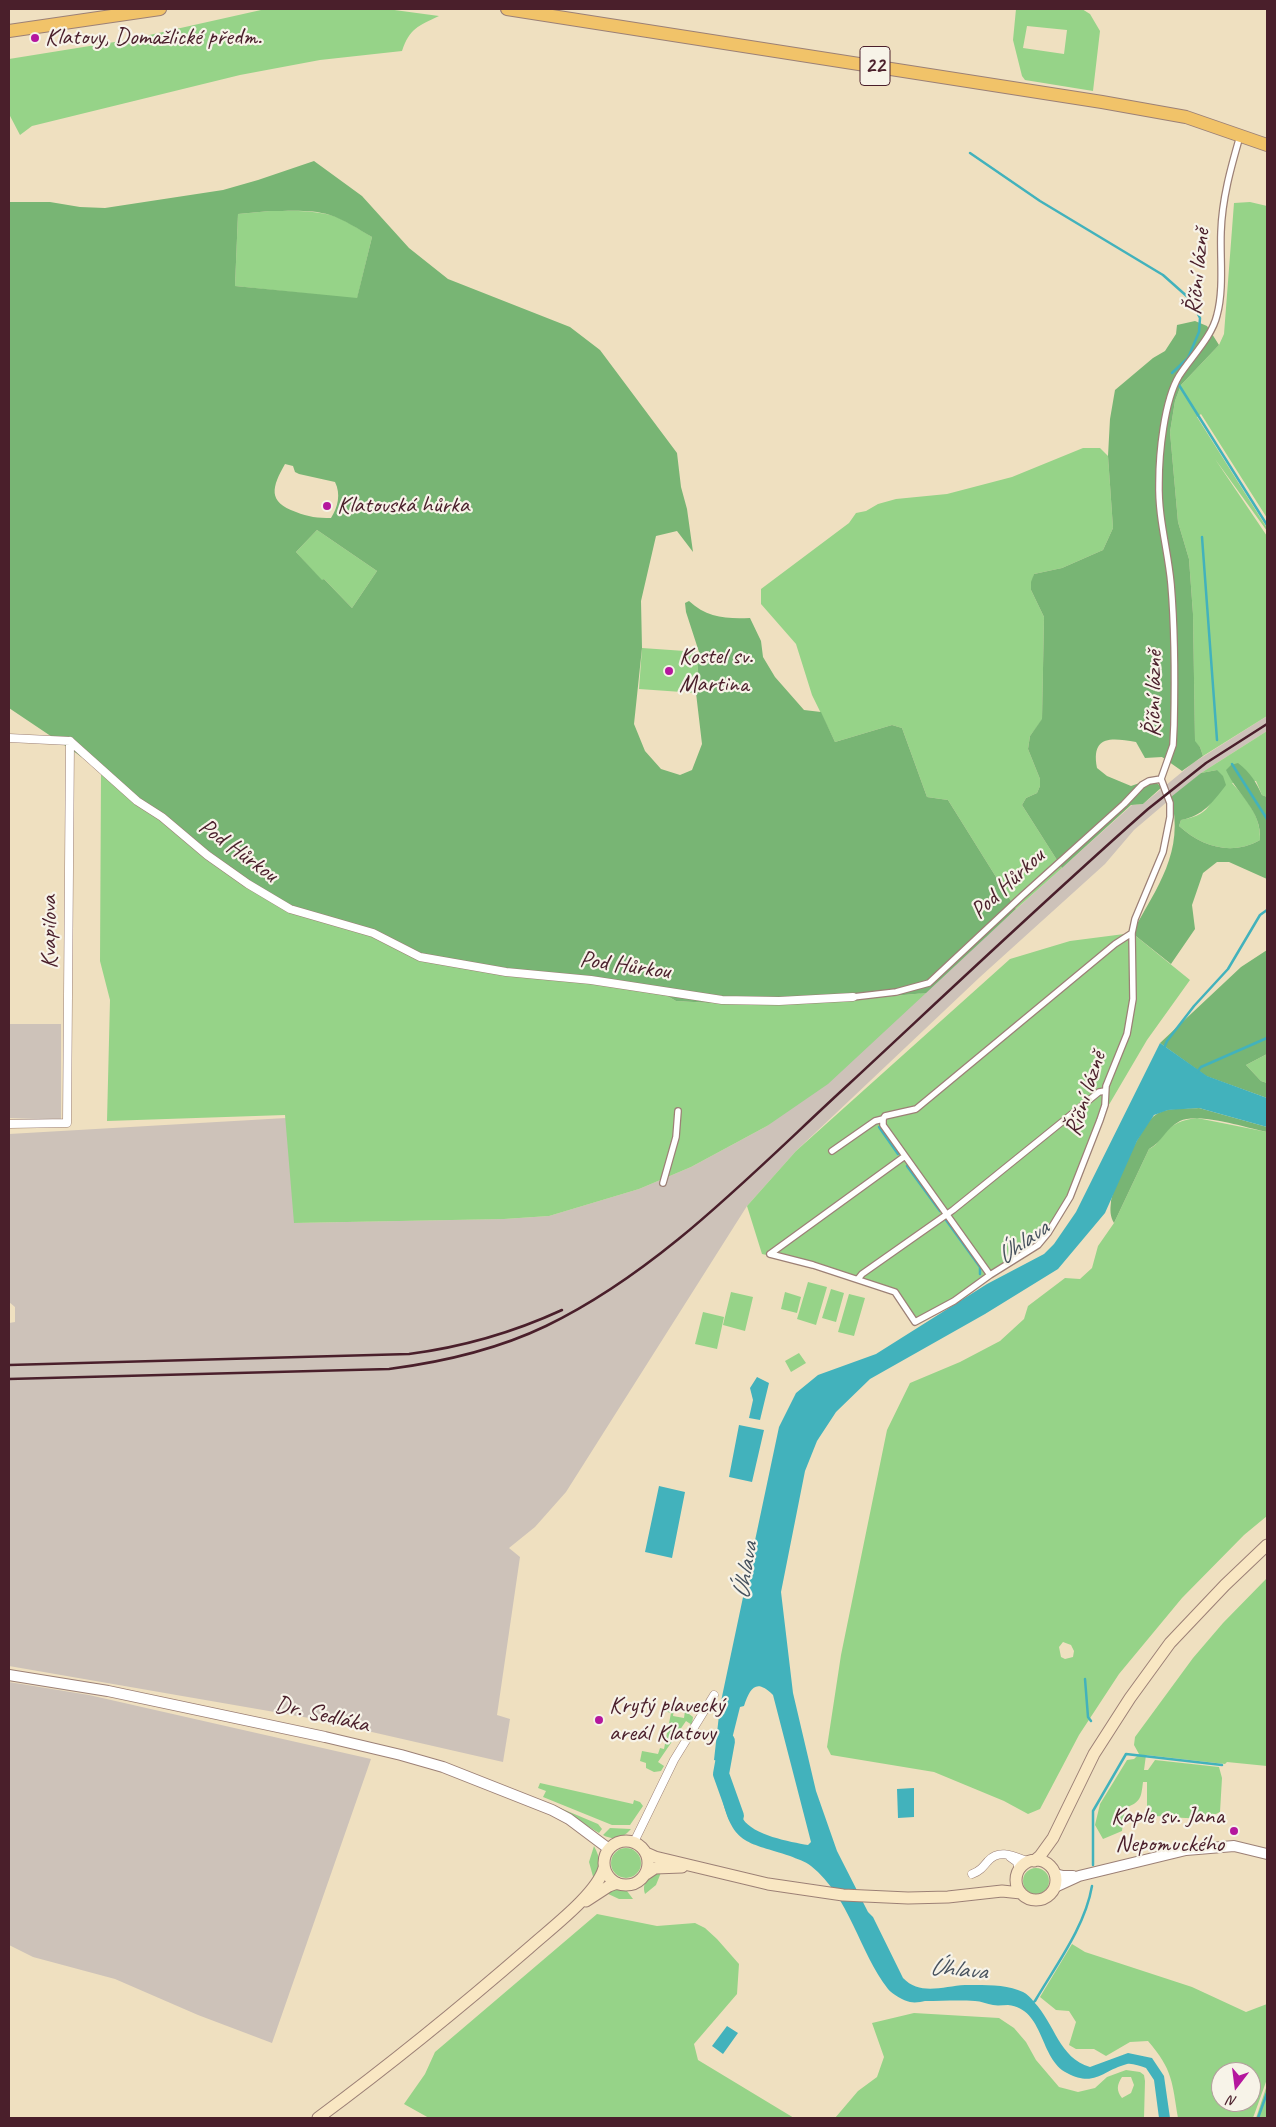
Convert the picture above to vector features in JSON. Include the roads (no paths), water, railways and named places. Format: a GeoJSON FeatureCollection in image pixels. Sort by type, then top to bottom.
{"type":"FeatureCollection","features":[{"type":"Feature","properties":{"kind":"main road"},"geometry":{"type":"LineString","coordinates":[[9,31],[160,9]]}},
{"type":"Feature","properties":{"kind":"main road","name":"22"},"geometry":{"type":"LineString","coordinates":[[507,9],[1102,102],[1186,117],[1267,145]]}},
{"type":"Feature","properties":{"kind":"main road"},"geometry":{"type":"LineString","coordinates":[[1002,1891],[1032,1861],[1040,1856],[1052,1838],[1094,1754],[1130,1698],[1170,1644],[1225,1584],[1267,1545]]}},
{"type":"Feature","properties":{"kind":"main road"},"geometry":{"type":"LineString","coordinates":[[572,1910],[600,1879],[604,1868],[604,1858],[609,1849],[618,1842],[634,1842],[646,1853],[655,1857],[794,1889],[843,1895],[908,1898],[1002,1891],[1021,1893],[1029,1899],[1038,1900],[1047,1897],[1055,1886],[1050,1855],[1052,1838]]}},
{"type":"Feature","properties":{"kind":"main road"},"geometry":{"type":"LineString","coordinates":[[646,1853],[648,1863],[646,1874]]}},
{"type":"Feature","properties":{"kind":"main road"},"geometry":{"type":"LineString","coordinates":[[1032,1861],[1043,1862],[1053,1870]]}},
{"type":"Feature","properties":{"kind":"main road"},"geometry":{"type":"LineString","coordinates":[[318,2118],[432,2030],[572,1910],[608,1886],[633,1884],[655,1868],[693,1866]]}},
{"type":"Feature","properties":{"kind":"main road"},"geometry":{"type":"LineString","coordinates":[[604,1868],[609,1877],[617,1884]]}},
{"type":"Feature","properties":{"kind":"main road"},"geometry":{"type":"LineString","coordinates":[[1018,1875],[1021,1893]]}},
{"type":"Feature","properties":{"kind":"street","name":"Říční lázně"},"geometry":{"type":"LineString","coordinates":[[858,1279],[895,1292],[915,1322],[1024,1256],[1038,1245],[1048,1233],[1073,1188],[1100,1120],[1105,1105],[1105,1091],[1113,1065],[1127,1034],[1133,999],[1132,933],[1163,852],[1170,803],[1161,779],[1174,745],[1171,583],[1162,525],[1159,483],[1165,418],[1171,393],[1178,378],[1211,330],[1217,316],[1220,296],[1221,230],[1227,184],[1240,135]]}},
{"type":"Feature","properties":{"kind":"street"},"geometry":{"type":"LineString","coordinates":[[9,738],[70,741]]}},
{"type":"Feature","properties":{"kind":"street","name":"Pod Hůrkou"},"geometry":{"type":"LineString","coordinates":[[70,741],[138,801],[162,817],[208,855],[248,884],[290,910],[333,920],[373,933],[420,957],[506,972],[591,980],[722,1000],[779,1002],[896,992],[929,983],[1124,804],[1142,785],[1149,781],[1161,779]]}},
{"type":"Feature","properties":{"kind":"street","name":"Kvapilova"},"geometry":{"type":"LineString","coordinates":[[9,1124],[67,1123],[70,741]]}},
{"type":"Feature","properties":{"kind":"street"},"geometry":{"type":"LineString","coordinates":[[832,1151],[885,1116],[916,1109],[1115,944],[1132,933]]}},
{"type":"Feature","properties":{"kind":"street"},"geometry":{"type":"LineString","coordinates":[[905,1156],[770,1254],[858,1279],[862,1274],[961,1204],[1099,1092],[1105,1091]]}},
{"type":"Feature","properties":{"kind":"street"},"geometry":{"type":"LineString","coordinates":[[663,1183],[676,1136],[678,1111]]}},
{"type":"Feature","properties":{"kind":"street"},"geometry":{"type":"LineString","coordinates":[[883,1119],[883,1125],[990,1275]]}},
{"type":"Feature","properties":{"kind":"street","name":"Dr. Sedláka"},"geometry":{"type":"LineString","coordinates":[[9,1675],[134,1696],[325,1736],[443,1767],[552,1810],[569,1819],[609,1849]]}},
{"type":"Feature","properties":{"kind":"street"},"geometry":{"type":"LineString","coordinates":[[634,1842],[674,1760],[714,1695]]}},
{"type":"Feature","properties":{"kind":"street"},"geometry":{"type":"LineString","coordinates":[[1055,1886],[1079,1876],[1186,1850],[1219,1846],[1247,1848],[1267,1854]]}},
{"type":"Feature","properties":{"kind":"street"},"geometry":{"type":"LineString","coordinates":[[972,1874],[978,1872],[995,1856],[1007,1854],[1032,1861]]}},
{"type":"Feature","properties":{"kind":"street"},"geometry":{"type":"LineString","coordinates":[[1007,1854],[1017,1862],[1018,1875]]}},
{"type":"Feature","properties":{"kind":"street"},"geometry":{"type":"LineString","coordinates":[[1053,1870],[1063,1876],[1079,1876]]}},
{"type":"Feature","properties":{"kind":"water"},"geometry":{"type":"Polygon","coordinates":[[[1160,1043],[1207,1076],[1267,1098],[1267,1127],[1199,1108],[1168,1110],[1154,1115],[1137,1141],[1105,1213],[1058,1269],[985,1314],[870,1379],[836,1412],[817,1441],[805,1471],[781,1592],[793,1693],[816,1791],[837,1851],[868,1912],[873,1917],[903,1978],[917,1987],[932,1989],[965,1985],[987,1985],[1017,1989],[1030,1998],[1041,2011],[1071,2056],[1080,2063],[1090,2067],[1128,2053],[1152,2058],[1164,2076],[1170,2118],[1159,2118],[1154,2080],[1146,2068],[1127,2064],[1098,2076],[1085,2079],[1067,2073],[1051,2057],[1036,2025],[1029,2015],[1020,2008],[979,2001],[912,2002],[895,1995],[888,1989],[878,1974],[845,1909],[824,1879],[806,1863],[753,1844],[738,1834],[726,1814],[722,1798],[732,1793],[743,1819],[748,1825],[772,1837],[808,1845],[811,1842],[773,1695],[767,1690],[758,1686],[751,1690],[744,1706],[740,1707],[726,1763],[714,1760],[720,1706],[779,1427],[796,1393],[818,1375],[876,1354],[987,1284],[1044,1254],[1054,1244],[1076,1212],[1160,1043]]]}},
{"type":"Feature","properties":{"kind":"water"},"geometry":{"type":"Polygon","coordinates":[[[757,1377],[769,1383],[760,1420],[749,1418],[753,1400],[750,1388],[757,1377]]]}},
{"type":"Feature","properties":{"kind":"water"},"geometry":{"type":"Polygon","coordinates":[[[739,1425],[764,1430],[752,1482],[729,1477],[739,1425]]]}},
{"type":"Feature","properties":{"kind":"water"},"geometry":{"type":"Polygon","coordinates":[[[659,1486],[685,1492],[672,1558],[645,1552],[659,1486]]]}},
{"type":"Feature","properties":{"kind":"water"},"geometry":{"type":"Polygon","coordinates":[[[914,1788],[914,1817],[898,1818],[897,1789],[914,1788]]]}},
{"type":"Feature","properties":{"kind":"water"},"geometry":{"type":"Polygon","coordinates":[[[727,2026],[738,2033],[723,2054],[712,2046],[727,2026]]]}},
{"type":"Feature","properties":{"kind":"waterway"},"geometry":{"type":"LineString","coordinates":[[970,153],[1040,201],[1163,275],[1190,299],[1200,318],[1199,332],[1188,358],[1172,373]]}},
{"type":"Feature","properties":{"kind":"waterway"},"geometry":{"type":"LineString","coordinates":[[1179,385],[1267,525]]}},
{"type":"Feature","properties":{"kind":"waterway"},"geometry":{"type":"LineString","coordinates":[[1202,537],[1217,740]]}},
{"type":"Feature","properties":{"kind":"waterway"},"geometry":{"type":"LineString","coordinates":[[1232,764],[1267,819]]}},
{"type":"Feature","properties":{"kind":"waterway"},"geometry":{"type":"LineString","coordinates":[[1164,1048],[1167,1041],[1194,1006],[1228,969],[1260,915],[1267,910]]}},
{"type":"Feature","properties":{"kind":"waterway"},"geometry":{"type":"LineString","coordinates":[[1197,1072],[1201,1067],[1267,1038]]}},
{"type":"Feature","properties":{"kind":"waterway"},"geometry":{"type":"LineString","coordinates":[[879,1127],[898,1154]]}},
{"type":"Feature","properties":{"kind":"waterway"},"geometry":{"type":"LineString","coordinates":[[907,1166],[940,1211]]}},
{"type":"Feature","properties":{"kind":"waterway"},"geometry":{"type":"LineString","coordinates":[[946,1220],[980,1267],[980,1274]]}},
{"type":"Feature","properties":{"kind":"waterway"},"geometry":{"type":"LineString","coordinates":[[1085,1679],[1088,1717],[1091,1721]]}},
{"type":"Feature","properties":{"kind":"waterway"},"geometry":{"type":"LineString","coordinates":[[727,1741],[721,1774],[736,1816]]}},
{"type":"Feature","properties":{"kind":"waterway"},"geometry":{"type":"LineString","coordinates":[[1093,1865],[1093,1811],[1126,1754],[1222,1765]]}},
{"type":"Feature","properties":{"kind":"waterway"},"geometry":{"type":"LineString","coordinates":[[1032,2003],[1035,2001],[1076,1931],[1083,1916],[1092,1886]]}},
{"type":"Feature","properties":{"kind":"waterway"},"geometry":{"type":"LineString","coordinates":[[1258,2118],[1267,2093]]}},
{"type":"Feature","properties":{"kind":"railway"},"geometry":{"type":"LineString","coordinates":[[9,1379],[389,1369],[469,1354],[508,1342],[546,1326],[589,1303],[629,1276],[706,1216],[1035,911],[1148,809],[1206,763],[1267,724]]}},
{"type":"Feature","properties":{"kind":"railway"},"geometry":{"type":"LineString","coordinates":[[9,1365],[409,1354],[487,1338],[525,1326],[562,1310]]}},
{"type":"Feature","properties":{"kind":"place","name":"Klatovy, Domažlické předm."},"geometry":{"type":"Point","coordinates":[35,38]}},
{"type":"Feature","properties":{"kind":"place","name":"Klatovská hůrka"},"geometry":{"type":"Point","coordinates":[327,506]}},
{"type":"Feature","properties":{"kind":"place","name":"Kostel sv. Martina"},"geometry":{"type":"Point","coordinates":[669,671]}},
{"type":"Feature","properties":{"kind":"place","name":"Krytý plavecký areál Klatovy"},"geometry":{"type":"Point","coordinates":[599,1720]}},
{"type":"Feature","properties":{"kind":"place","name":"Kaple sv. Jana Nepomuckého"},"geometry":{"type":"Point","coordinates":[1234,1831]}},
{"type":"Feature","properties":{"kind":"water label","name":"Úhlava"},"geometry":{"type":"Point","coordinates":[1023,1243]}},
{"type":"Feature","properties":{"kind":"water label","name":"Úhlava"},"geometry":{"type":"Point","coordinates":[746,1571]}},
{"type":"Feature","properties":{"kind":"water label","name":"Úhlava"},"geometry":{"type":"Point","coordinates":[958,1970]}}]}
